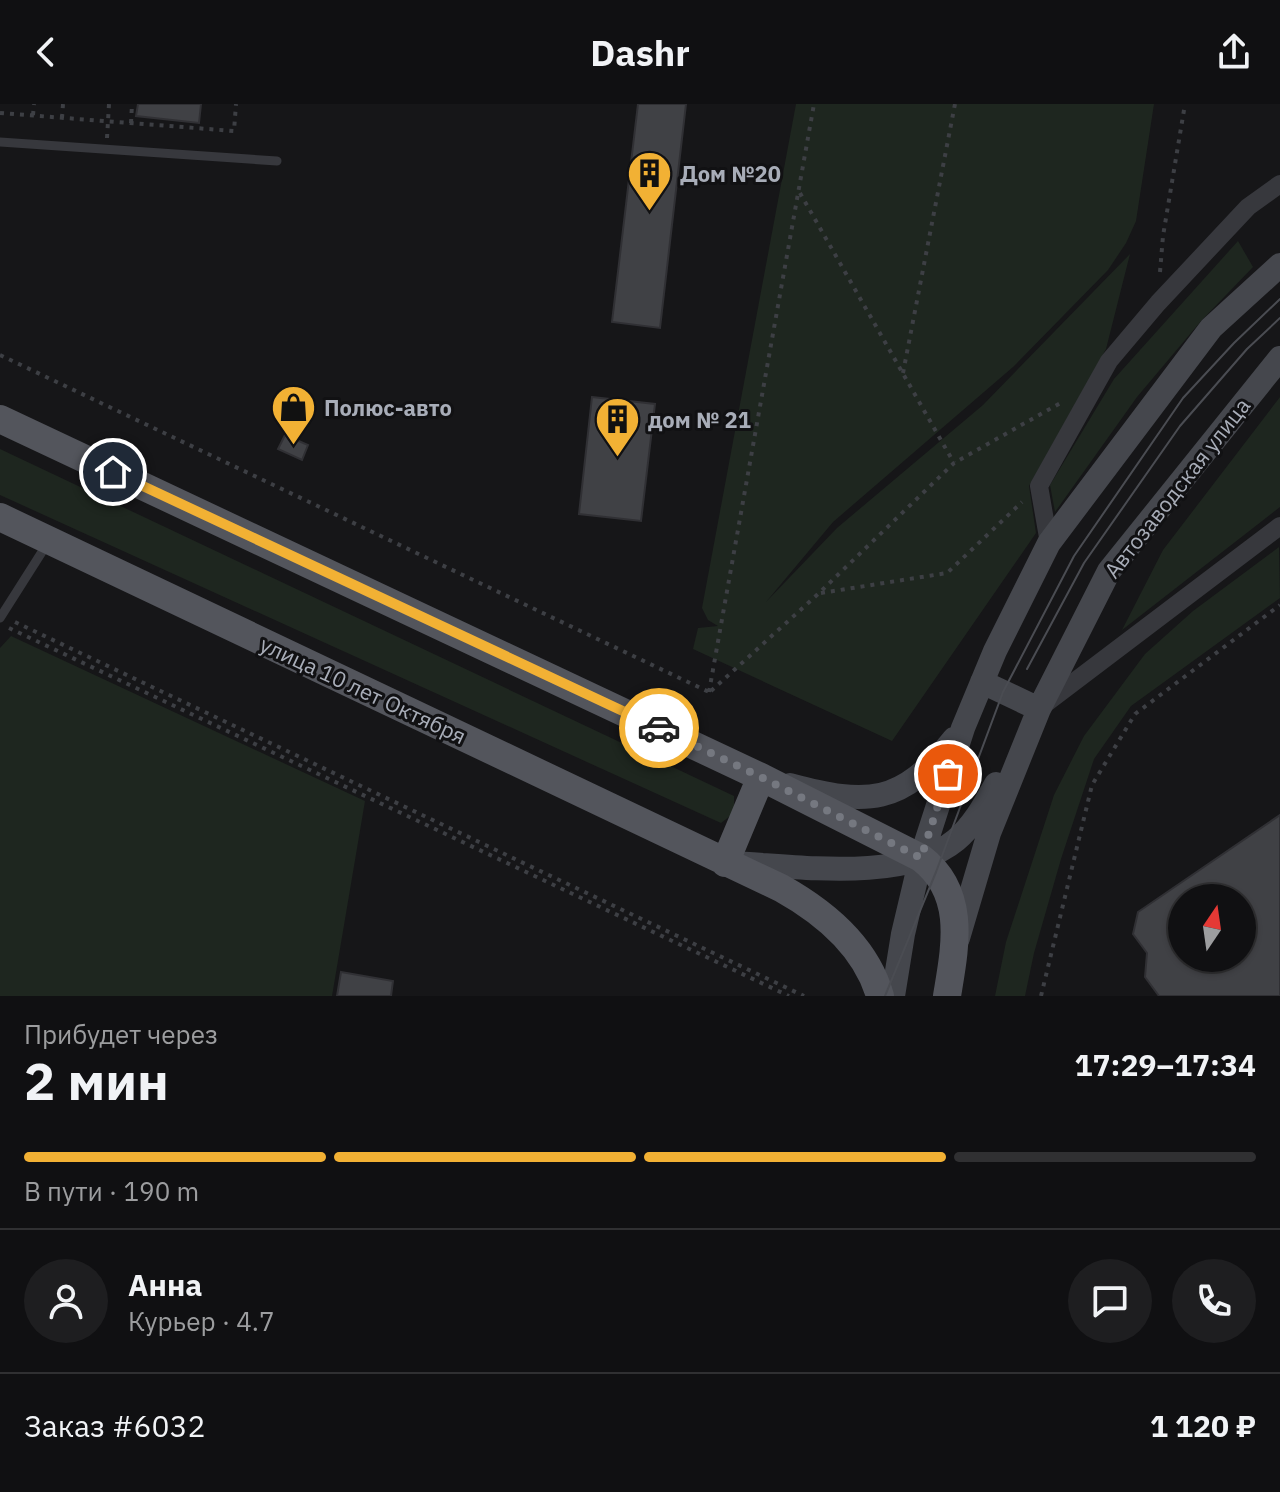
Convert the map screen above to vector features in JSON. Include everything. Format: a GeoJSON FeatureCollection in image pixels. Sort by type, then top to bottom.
{"type":"FeatureCollection","features":[{"type":"Feature","properties":{"kind":"main road"},"geometry":{"type":"LineString","coordinates":[[893,996],[903,934],[921,858],[963,728],[995,651],[1049,543],[1211,328],[1280,265]]}},
{"type":"Feature","properties":{"kind":"main road","name":"Автозаводская улица"},"geometry":{"type":"LineString","coordinates":[[954,952],[989,833],[1039,709],[1109,571],[1280,358]]}},
{"type":"Feature","properties":{"kind":"main road"},"geometry":{"type":"LineString","coordinates":[[0,419],[761,777],[921,858],[948,888],[955,926],[947,996]]}},
{"type":"Feature","properties":{"kind":"main road","name":"улица 10 лет Октября"},"geometry":{"type":"LineString","coordinates":[[0,517],[794,896],[838,930],[863,958],[880,996]]}},
{"type":"Feature","properties":{"kind":"main road"},"geometry":{"type":"LineString","coordinates":[[761,777],[725,863],[861,868],[898,865],[921,858],[949,845],[972,824],[1039,709],[982,682]]}},
{"type":"Feature","properties":{"kind":"main road"},"geometry":{"type":"LineString","coordinates":[[761,777],[844,797],[867,798],[889,794],[921,775],[963,728]]}},
{"type":"Feature","properties":{"kind":"street"},"geometry":{"type":"LineString","coordinates":[[1049,543],[1039,486],[1109,361],[1158,303],[1248,207],[1280,184]]}},
{"type":"Feature","properties":{"kind":"street"},"geometry":{"type":"LineString","coordinates":[[1039,709],[1280,526]]}},
{"type":"Feature","properties":{"kind":"lane"},"geometry":{"type":"LineString","coordinates":[[0,142],[277,161]]}},
{"type":"Feature","properties":{"kind":"lane"},"geometry":{"type":"LineString","coordinates":[[1,619],[49,540]]}},
{"type":"Feature","properties":{"kind":"path"},"geometry":{"type":"LineString","coordinates":[[33,115],[34,104]]}},
{"type":"Feature","properties":{"kind":"path"},"geometry":{"type":"LineString","coordinates":[[62,118],[63,104]]}},
{"type":"Feature","properties":{"kind":"path"},"geometry":{"type":"LineString","coordinates":[[106,149],[109,104]]}},
{"type":"Feature","properties":{"kind":"path"},"geometry":{"type":"LineString","coordinates":[[131,123],[132,104]]}},
{"type":"Feature","properties":{"kind":"path"},"geometry":{"type":"LineString","coordinates":[[0,113],[234,131],[236,104]]}},
{"type":"Feature","properties":{"kind":"path"},"geometry":{"type":"LineString","coordinates":[[709,692],[814,104]]}},
{"type":"Feature","properties":{"kind":"path"},"geometry":{"type":"LineString","coordinates":[[903,373],[955,104]]}},
{"type":"Feature","properties":{"kind":"path"},"geometry":{"type":"LineString","coordinates":[[1158,303],[1163,236],[1185,104]]}},
{"type":"Feature","properties":{"kind":"path"},"geometry":{"type":"LineString","coordinates":[[799,191],[954,463]]}},
{"type":"Feature","properties":{"kind":"path"},"geometry":{"type":"LineString","coordinates":[[0,355],[709,692]]}},
{"type":"Feature","properties":{"kind":"path"},"geometry":{"type":"LineString","coordinates":[[709,692],[818,594],[954,463],[1097,382]]}},
{"type":"Feature","properties":{"kind":"path"},"geometry":{"type":"LineString","coordinates":[[818,594],[947,573],[1039,486]]}},
{"type":"Feature","properties":{"kind":"path"},"geometry":{"type":"LineString","coordinates":[[1041,996],[1092,785],[1135,714],[1280,605]]}},
{"type":"Feature","properties":{"kind":"path"},"geometry":{"type":"LineString","coordinates":[[1,619],[789,996]]}},
{"type":"Feature","properties":{"kind":"path"},"geometry":{"type":"LineString","coordinates":[[1,619],[804,996]]}},
{"type":"Feature","properties":{"kind":"shaded area"},"geometry":{"type":"Polygon","coordinates":[[[796,104],[1154,104],[1136,221],[1108,270],[1013,367],[833,522],[766,602],[837,528],[983,405],[1130,254],[1106,349],[1029,486],[1036,533],[892,741],[693,649],[698,628],[718,626],[708,620],[702,608],[796,104]]]}},
{"type":"Feature","properties":{"kind":"shaded area"},"geometry":{"type":"Polygon","coordinates":[[[1238,241],[1253,267],[1201,321],[1137,397],[1055,512],[1050,485],[1114,379],[1238,241]]]}},
{"type":"Feature","properties":{"kind":"shaded area"},"geometry":{"type":"Polygon","coordinates":[[[1280,397],[1280,507],[1122,630],[1163,550],[1280,397]]]}},
{"type":"Feature","properties":{"kind":"shaded area"},"geometry":{"type":"Polygon","coordinates":[[[0,449],[734,796],[734,813],[721,823],[0,495],[0,449]]]}},
{"type":"Feature","properties":{"kind":"shaded area"},"geometry":{"type":"Polygon","coordinates":[[[1279,547],[1280,598],[1131,706],[1094,759],[1061,859],[1025,996],[995,996],[1006,942],[1054,795],[1084,736],[1145,654],[1193,611],[1279,547]]]}},
{"type":"Feature","properties":{"kind":"shaded area"},"geometry":{"type":"Polygon","coordinates":[[[11,636],[365,801],[332,996],[0,996],[0,648],[11,636]]]}},
{"type":"Feature","properties":{"kind":"building"},"geometry":{"type":"Polygon","coordinates":[[[138,104],[201,104],[199,123],[136,116],[138,104]]]}},
{"type":"Feature","properties":{"kind":"building","name":"Дом №20"},"geometry":{"type":"Polygon","coordinates":[[[638,104],[686,104],[660,328],[612,322],[638,104]]]}},
{"type":"Feature","properties":{"kind":"building","name":"дом № 21"},"geometry":{"type":"Polygon","coordinates":[[[592,397],[655,404],[641,521],[579,514],[592,397]]]}},
{"type":"Feature","properties":{"kind":"building","name":"Полюс-авто"},"geometry":{"type":"Polygon","coordinates":[[[285,435],[308,445],[302,460],[278,449],[285,435]]]}},
{"type":"Feature","properties":{"kind":"building"},"geometry":{"type":"Polygon","coordinates":[[[1280,815],[1280,996],[1159,996],[1145,977],[1147,953],[1133,934],[1138,912],[1168,892],[1168,972],[1256,972],[1256,884],[1179,884],[1280,815]]]}},
{"type":"Feature","properties":{"kind":"building"},"geometry":{"type":"Polygon","coordinates":[[[341,972],[393,981],[391,996],[337,996],[341,972]]]}},
{"type":"Feature","properties":{"kind":"tram line"},"geometry":{"type":"LineString","coordinates":[[885,996],[936,872],[1003,692],[1074,556],[1183,398],[1280,299]]}},
{"type":"Feature","properties":{"kind":"tram line"},"geometry":{"type":"LineString","coordinates":[[1027,669],[1084,563],[1180,426],[1247,349],[1280,318]]}},
{"type":"Feature","properties":{"kind":"way so far"},"geometry":{"type":"LineString","coordinates":[[659,728],[921,858],[948,774]]}},
{"type":"Feature","properties":{"kind":"place","name":"Дом №20"},"geometry":{"type":"Point","coordinates":[649,213]}},
{"type":"Feature","properties":{"kind":"place","name":"Полюс-авто"},"geometry":{"type":"Point","coordinates":[293,447]}},
{"type":"Feature","properties":{"kind":"place","name":"дом № 21"},"geometry":{"type":"Point","coordinates":[617,459]}},
{"type":"Feature","properties":{"kind":"route"},"geometry":{"type":"LineString","coordinates":[[113,472],[659,728]]}}]}
